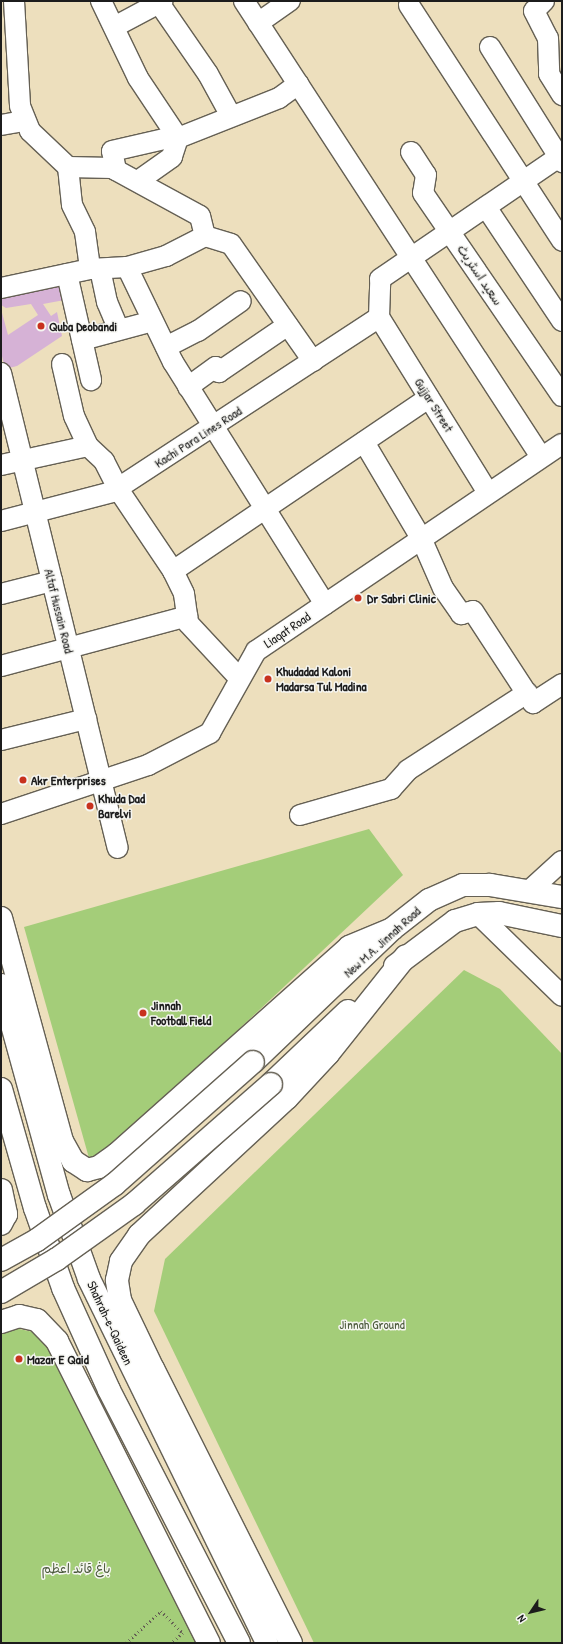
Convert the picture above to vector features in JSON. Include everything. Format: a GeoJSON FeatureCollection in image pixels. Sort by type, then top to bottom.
{"type":"FeatureCollection","features":[{"type":"Feature","properties":{"kind":"main road","name":"New M.A. Jinnah Road"},"geometry":{"type":"LineString","coordinates":[[1,1260],[37,1240],[115,1184],[253,1062],[392,929],[429,900],[463,885],[562,897]]}},
{"type":"Feature","properties":{"kind":"main road","name":"New M.A. Jinnah Road"},"geometry":{"type":"LineString","coordinates":[[1,1292],[57,1259],[134,1204],[271,1084],[406,956],[455,921],[478,914],[499,913],[562,926]]}},
{"type":"Feature","properties":{"kind":"main road"},"geometry":{"type":"LineString","coordinates":[[1,918],[62,1141],[73,1161],[86,1170],[99,1167],[117,1154],[349,947],[392,929]]}},
{"type":"Feature","properties":{"kind":"main road"},"geometry":{"type":"LineString","coordinates":[[291,1643],[152,1369],[120,1300],[117,1280],[121,1261],[139,1235],[292,1092],[328,1054],[406,956]]}},
{"type":"Feature","properties":{"kind":"main road","name":"Shahrah-e-Qaideen"},"geometry":{"type":"LineString","coordinates":[[1,985],[59,1195],[89,1279],[267,1643]]}},
{"type":"Feature","properties":{"kind":"main road"},"geometry":{"type":"LineString","coordinates":[[1,1089],[34,1208],[63,1288],[109,1390],[239,1643]]}},
{"type":"Feature","properties":{"kind":"main road"},"geometry":{"type":"LineString","coordinates":[[1,1190],[6,1214],[1,1224]]}},
{"type":"Feature","properties":{"kind":"main road"},"geometry":{"type":"LineString","coordinates":[[1,1322],[19,1316],[37,1320],[57,1341],[209,1643]]}},
{"type":"Feature","properties":{"kind":"street"},"geometry":{"type":"LineString","coordinates":[[14,1],[23,121],[68,167],[72,205],[85,232],[95,269],[119,330]]}},
{"type":"Feature","properties":{"kind":"street"},"geometry":{"type":"LineString","coordinates":[[102,1],[138,78],[178,137]]}},
{"type":"Feature","properties":{"kind":"street"},"geometry":{"type":"LineString","coordinates":[[244,1],[541,457]]}},
{"type":"Feature","properties":{"kind":"street"},"geometry":{"type":"LineString","coordinates":[[258,22],[290,1]]}},
{"type":"Feature","properties":{"kind":"street"},"geometry":{"type":"LineString","coordinates":[[544,1],[534,11],[548,38],[549,74],[560,89]]}},
{"type":"Feature","properties":{"kind":"street"},"geometry":{"type":"LineString","coordinates":[[114,27],[161,2],[208,74],[232,116]]}},
{"type":"Feature","properties":{"kind":"street"},"geometry":{"type":"LineString","coordinates":[[409,5],[562,242]]}},
{"type":"Feature","properties":{"kind":"street"},"geometry":{"type":"LineString","coordinates":[[379,317],[380,279],[561,158],[490,47]]}},
{"type":"Feature","properties":{"kind":"street"},"geometry":{"type":"LineString","coordinates":[[116,170],[112,151],[178,137],[279,98],[298,84]]}},
{"type":"Feature","properties":{"kind":"street"},"geometry":{"type":"LineString","coordinates":[[1,125],[23,121]]}},
{"type":"Feature","properties":{"kind":"street"},"geometry":{"type":"LineString","coordinates":[[138,181],[172,158],[178,137]]}},
{"type":"Feature","properties":{"kind":"street","name":"سعید اسٹریٹ"},"geometry":{"type":"LineString","coordinates":[[411,152],[426,175],[423,193],[562,396]]}},
{"type":"Feature","properties":{"kind":"street"},"geometry":{"type":"LineString","coordinates":[[68,167],[116,170],[138,181],[200,216],[205,236]]}},
{"type":"Feature","properties":{"kind":"street"},"geometry":{"type":"LineString","coordinates":[[486,207],[562,321]]}},
{"type":"Feature","properties":{"kind":"street"},"geometry":{"type":"LineString","coordinates":[[1,288],[95,269],[127,267],[166,256],[205,236],[231,244],[313,361]]}},
{"type":"Feature","properties":{"kind":"street"},"geometry":{"type":"LineString","coordinates":[[127,267],[166,347],[188,387],[325,604]]}},
{"type":"Feature","properties":{"kind":"street"},"geometry":{"type":"LineString","coordinates":[[66,274],[91,380]]}},
{"type":"Feature","properties":{"kind":"street"},"geometry":{"type":"LineString","coordinates":[[166,347],[198,331],[241,301]]}},
{"type":"Feature","properties":{"kind":"street","name":"Kachi Para Lines Road"},"geometry":{"type":"LineString","coordinates":[[1,521],[36,514],[118,489],[213,428],[379,317]]}},
{"type":"Feature","properties":{"kind":"street","name":"Gujjar Street"},"geometry":{"type":"LineString","coordinates":[[379,317],[488,493]]}},
{"type":"Feature","properties":{"kind":"street"},"geometry":{"type":"LineString","coordinates":[[82,340],[153,321]]}},
{"type":"Feature","properties":{"kind":"street"},"geometry":{"type":"LineString","coordinates":[[188,387],[216,367],[219,372],[288,325]]}},
{"type":"Feature","properties":{"kind":"street"},"geometry":{"type":"LineString","coordinates":[[62,364],[74,416],[88,446],[104,461],[118,489],[173,571],[184,594],[188,623],[240,679]]}},
{"type":"Feature","properties":{"kind":"street","name":"Altaf Hussain Road"},"geometry":{"type":"LineString","coordinates":[[1,373],[5,409],[23,461],[118,848]]}},
{"type":"Feature","properties":{"kind":"street"},"geometry":{"type":"LineString","coordinates":[[173,571],[429,398]]}},
{"type":"Feature","properties":{"kind":"street"},"geometry":{"type":"LineString","coordinates":[[364,442],[421,538],[443,588],[461,614],[473,611],[530,698]]}},
{"type":"Feature","properties":{"kind":"street","name":"Liaqat Road"},"geometry":{"type":"LineString","coordinates":[[1,814],[148,765],[210,733],[256,652],[421,538],[562,444]]}},
{"type":"Feature","properties":{"kind":"street"},"geometry":{"type":"LineString","coordinates":[[1,465],[88,446]]}},
{"type":"Feature","properties":{"kind":"street"},"geometry":{"type":"LineString","coordinates":[[1,594],[52,580]]}},
{"type":"Feature","properties":{"kind":"street"},"geometry":{"type":"LineString","coordinates":[[1,666],[187,616]]}},
{"type":"Feature","properties":{"kind":"street"},"geometry":{"type":"LineString","coordinates":[[300,815],[391,789],[402,782],[408,770],[530,698],[562,684]]}},
{"type":"Feature","properties":{"kind":"street"},"geometry":{"type":"LineString","coordinates":[[1,740],[86,719]]}},
{"type":"Feature","properties":{"kind":"street"},"geometry":{"type":"LineString","coordinates":[[528,892],[562,861]]}},
{"type":"Feature","properties":{"kind":"street"},"geometry":{"type":"LineString","coordinates":[[478,914],[562,996]]}},
{"type":"Feature","properties":{"kind":"path"},"geometry":{"type":"LineString","coordinates":[[126,1643],[161,1611],[183,1633],[172,1643]]}},
{"type":"Feature","properties":{"kind":"green space"},"geometry":{"type":"Polygon","coordinates":[[[369,829],[403,875],[109,1151],[89,1158],[24,927],[369,829]]]}},
{"type":"Feature","properties":{"kind":"green space","name":"Jinnah Ground"},"geometry":{"type":"Polygon","coordinates":[[[464,970],[500,989],[562,1054],[562,1643],[314,1643],[154,1311],[165,1259],[464,970]]]}},
{"type":"Feature","properties":{"kind":"green space","name":"باغ قائد اعظم"},"geometry":{"type":"Polygon","coordinates":[[[15,1328],[33,1332],[53,1353],[199,1643],[1,1643],[1,1333],[15,1328]]]}},
{"type":"Feature","properties":{"kind":"building","name":"Quba Deobandi"},"geometry":{"type":"Polygon","coordinates":[[[67,283],[70,299],[43,304],[51,316],[57,312],[62,336],[17,366],[5,369],[1,352],[1,309],[8,335],[38,315],[31,304],[6,308],[1,305],[1,295],[67,283]]]}},
{"type":"Feature","properties":{"kind":"place","name":"Quba Deobandi"},"geometry":{"type":"Point","coordinates":[41,326]}},
{"type":"Feature","properties":{"kind":"place","name":"Dr Sabri Clinic"},"geometry":{"type":"Point","coordinates":[358,598]}},
{"type":"Feature","properties":{"kind":"place","name":"Khudadad Kaloni Madarsa Tul Madina"},"geometry":{"type":"Point","coordinates":[268,679]}},
{"type":"Feature","properties":{"kind":"place","name":"Akr Enterprises"},"geometry":{"type":"Point","coordinates":[23,780]}},
{"type":"Feature","properties":{"kind":"place","name":"Khuda Dad Barelvi"},"geometry":{"type":"Point","coordinates":[90,806]}},
{"type":"Feature","properties":{"kind":"place","name":"Jinnah Football Field"},"geometry":{"type":"Point","coordinates":[143,1013]}},
{"type":"Feature","properties":{"kind":"place","name":"Mazar E Qaid"},"geometry":{"type":"Point","coordinates":[19,1359]}}]}
